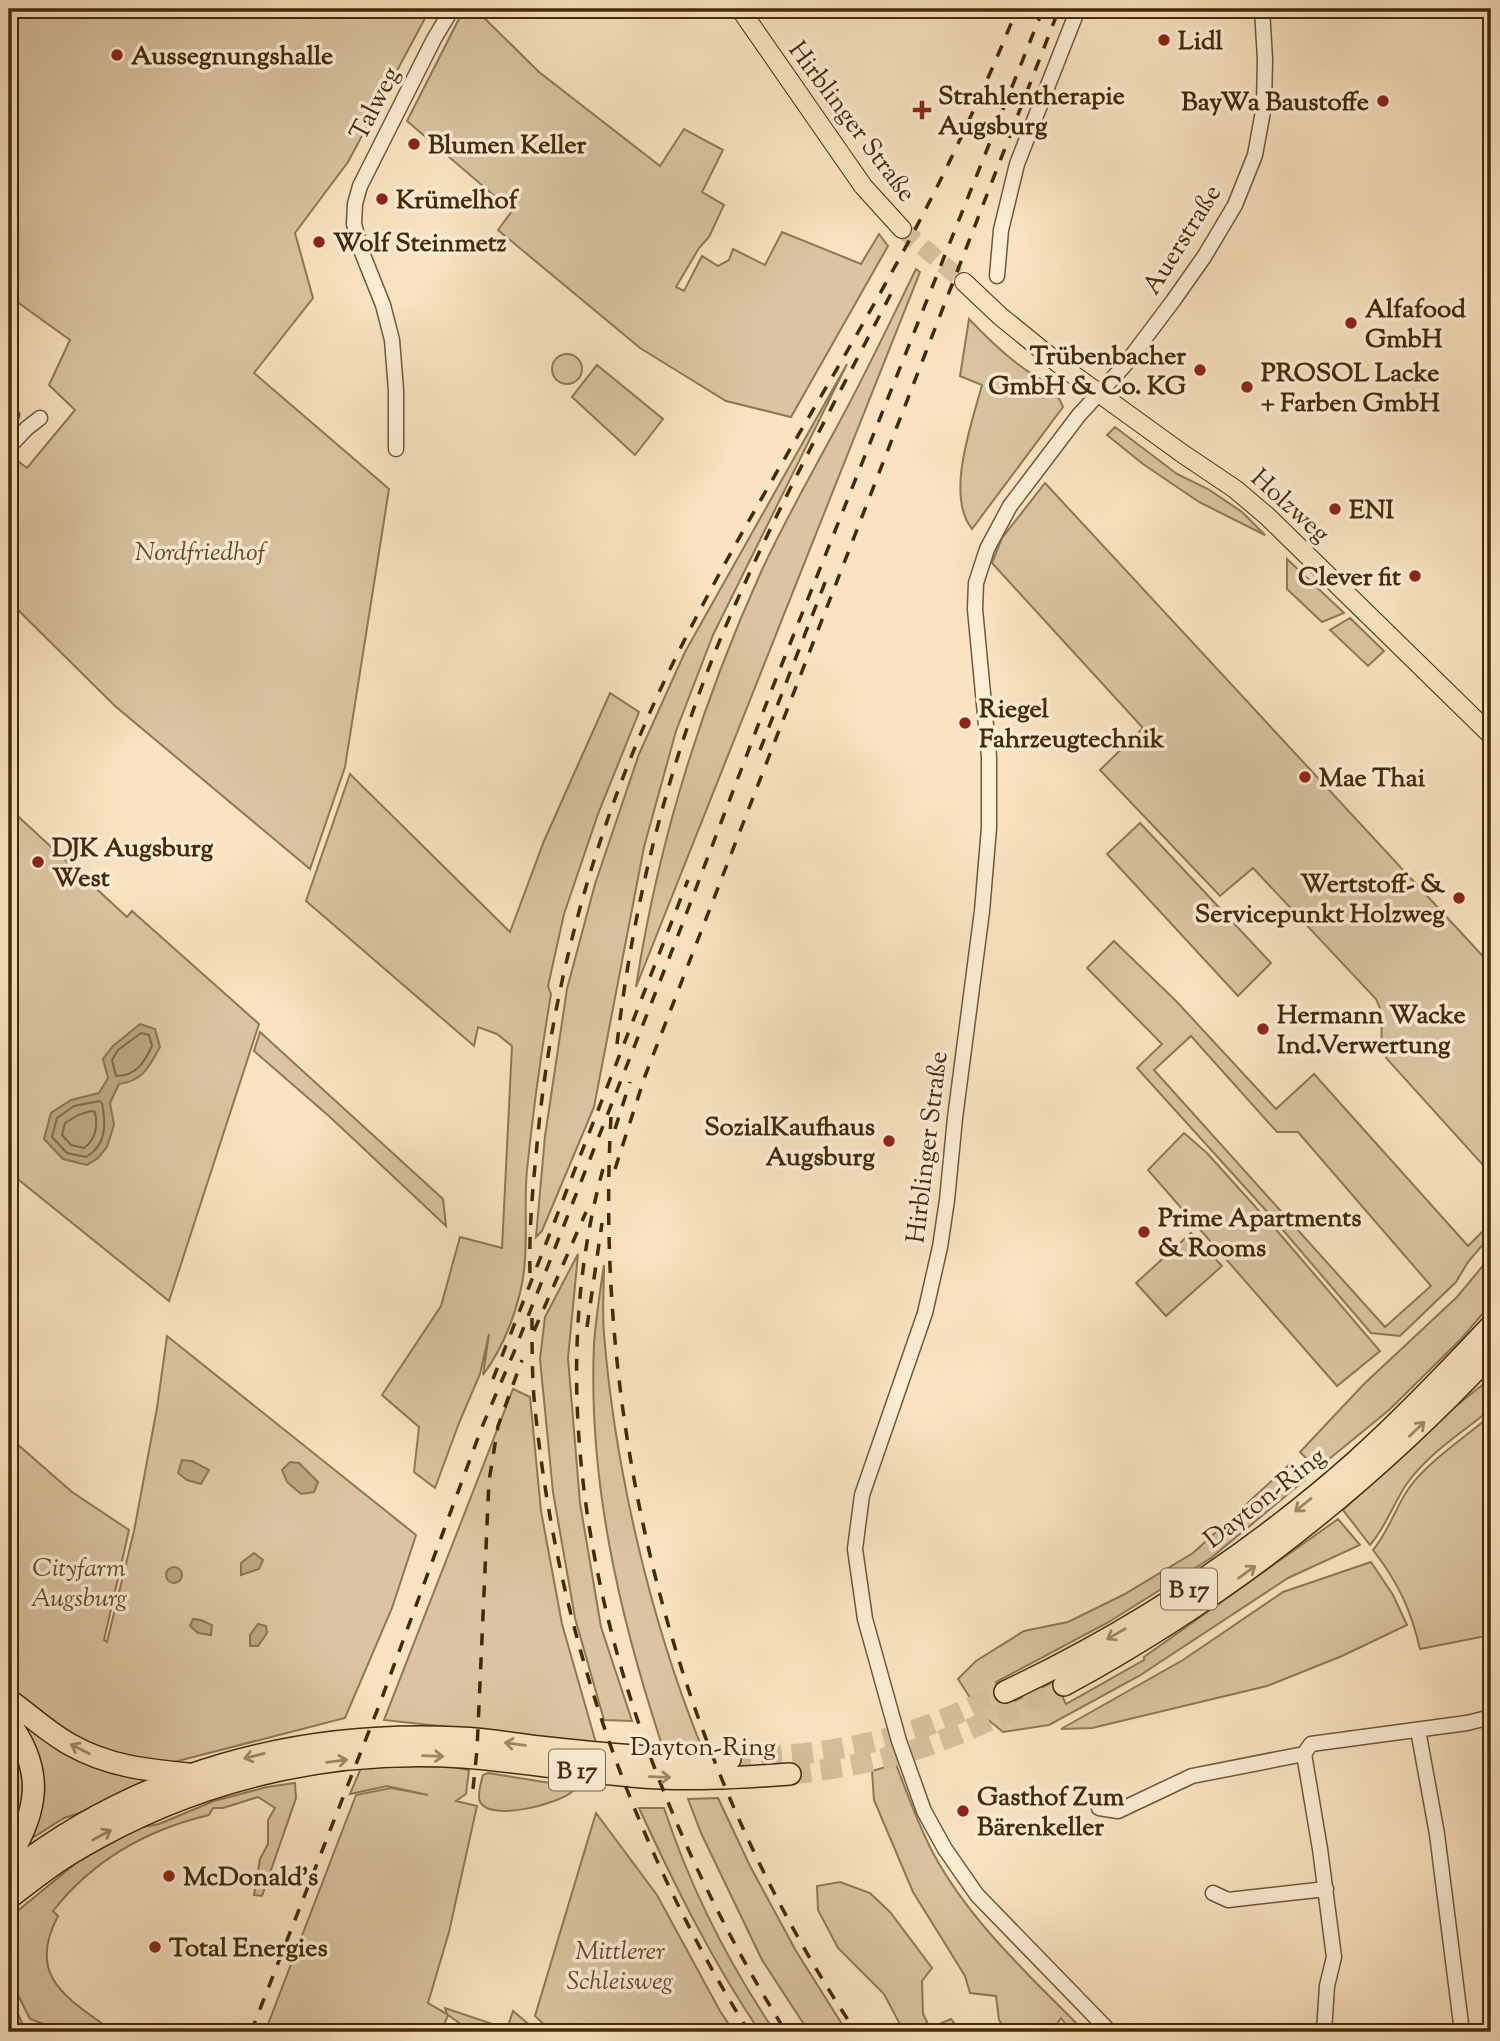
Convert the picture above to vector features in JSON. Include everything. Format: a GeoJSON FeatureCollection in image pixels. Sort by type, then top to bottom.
{"type":"FeatureCollection","features":[{"type":"Feature","properties":{"kind":"highway"},"geometry":{"type":"LineString","coordinates":[[1485,1354],[1491,1319]]}},
{"type":"Feature","properties":{"kind":"highway","name":"Dayton-Ring"},"geometry":{"type":"LineString","coordinates":[[1064,1685],[1167,1626],[1243,1574],[1367,1476],[1441,1406],[1485,1354],[1491,1326]]}},
{"type":"Feature","properties":{"kind":"highway","name":"Dayton-Ring"},"geometry":{"type":"LineString","coordinates":[[1005,1692],[1054,1669],[1137,1622],[1195,1585],[1250,1546],[1485,1354]]}},
{"type":"Feature","properties":{"kind":"highway"},"geometry":{"type":"LineString","coordinates":[[9,1700],[70,1745],[100,1759],[132,1768],[193,1774]]}},
{"type":"Feature","properties":{"kind":"highway"},"geometry":{"type":"LineString","coordinates":[[9,1722],[22,1741],[31,1762],[34,1787],[32,1808],[24,1831],[9,1858]]}},
{"type":"Feature","properties":{"kind":"highway","name":"Dayton-Ring"},"geometry":{"type":"LineString","coordinates":[[369,1747],[464,1738],[634,1757],[730,1759]]}},
{"type":"Feature","properties":{"kind":"highway","name":"B 17"},"geometry":{"type":"LineString","coordinates":[[9,1874],[64,1834],[102,1813],[193,1774],[261,1754],[317,1743],[369,1747]]}},
{"type":"Feature","properties":{"kind":"highway","name":"Dayton-Ring"},"geometry":{"type":"LineString","coordinates":[[369,1747],[633,1776],[706,1778],[790,1774]]}},
{"type":"Feature","properties":{"kind":"highway","name":"B 17"},"geometry":{"type":"LineString","coordinates":[[9,1898],[75,1850],[121,1825],[182,1799],[221,1784],[369,1747]]}},
{"type":"Feature","properties":{"kind":"main road","name":"Hirblinger Straße"},"geometry":{"type":"LineString","coordinates":[[740,9],[853,173],[883,211],[902,229]]}},
{"type":"Feature","properties":{"kind":"main road"},"geometry":{"type":"LineString","coordinates":[[964,282],[1000,316],[1064,368],[1100,393]]}},
{"type":"Feature","properties":{"kind":"main road","name":"Holzweg"},"geometry":{"type":"LineString","coordinates":[[1100,393],[1236,489],[1488,725]]}},
{"type":"Feature","properties":{"kind":"street","name":"Talweg"},"geometry":{"type":"LineString","coordinates":[[396,449],[396,390],[391,340],[383,305],[361,250],[354,224],[360,186],[434,39],[452,9]]}},
{"type":"Feature","properties":{"kind":"street"},"geometry":{"type":"LineString","coordinates":[[998,276],[1001,230],[1017,164],[1078,9]]}},
{"type":"Feature","properties":{"kind":"street","name":"Auerstraße"},"geometry":{"type":"LineString","coordinates":[[1100,393],[1204,257],[1223,227],[1246,180],[1255,155],[1264,106],[1262,9]]}},
{"type":"Feature","properties":{"kind":"street","name":"Hirblinger Straße"},"geometry":{"type":"LineString","coordinates":[[1100,393],[1072,424],[1010,506],[987,549],[976,583],[975,609],[989,757],[989,828],[982,911],[947,1200],[926,1313],[862,1495],[855,1549],[865,1619],[899,1741],[924,1811],[945,1849],[977,1895],[1110,2032]]}},
{"type":"Feature","properties":{"kind":"street"},"geometry":{"type":"LineString","coordinates":[[9,447],[26,428],[40,418]]}},
{"type":"Feature","properties":{"kind":"street"},"geometry":{"type":"LineString","coordinates":[[1099,1808],[1118,1811],[1192,1776],[1304,1754],[1311,1744],[1419,1730],[1491,1717]]}},
{"type":"Feature","properties":{"kind":"street"},"geometry":{"type":"LineString","coordinates":[[1419,1730],[1446,1894],[1462,2032]]}},
{"type":"Feature","properties":{"kind":"street"},"geometry":{"type":"LineString","coordinates":[[1304,1754],[1312,1790],[1334,1958],[1327,1986],[1324,2032]]}},
{"type":"Feature","properties":{"kind":"street"},"geometry":{"type":"LineString","coordinates":[[1213,1893],[1228,1900],[1326,1889]]}},
{"type":"Feature","properties":{"kind":"green space","name":"Nordfriedhof"},"geometry":{"type":"Polygon","coordinates":[[[9,9],[430,9],[348,162],[295,233],[313,298],[254,373],[389,489],[345,767],[310,869],[115,706],[9,601],[9,459],[11,456],[27,468],[75,410],[49,385],[70,340],[9,296],[9,9]]]}},
{"type":"Feature","properties":{"kind":"green space"},"geometry":{"type":"Polygon","coordinates":[[[464,9],[475,9],[539,72],[660,166],[684,129],[723,150],[702,192],[724,205],[709,237],[699,248],[676,287],[684,291],[702,256],[718,266],[729,260],[733,249],[765,265],[782,232],[861,264],[879,234],[888,246],[791,417],[726,401],[640,348],[498,230],[512,211],[407,121],[464,9]]]}},
{"type":"Feature","properties":{"kind":"green space"},"geometry":{"type":"Polygon","coordinates":[[[916,269],[920,272],[636,987],[669,827],[719,673],[770,553],[860,383],[916,269]]]}},
{"type":"Feature","properties":{"kind":"green space"},"geometry":{"type":"Polygon","coordinates":[[[969,319],[1008,356],[1053,386],[1063,407],[972,529],[964,515],[961,479],[967,438],[982,385],[960,376],[969,319]]]}},
{"type":"Feature","properties":{"kind":"green space"},"geometry":{"type":"Polygon","coordinates":[[[567,354],[573,355],[581,363],[581,375],[573,383],[567,384],[561,383],[553,375],[552,369],[553,363],[561,355],[567,354]]]}},
{"type":"Feature","properties":{"kind":"green space"},"geometry":{"type":"Polygon","coordinates":[[[847,364],[713,635],[676,731],[644,847],[594,1107],[542,1231],[536,1237],[545,1136],[567,989],[595,884],[639,754],[685,652],[847,364]]]}},
{"type":"Feature","properties":{"kind":"green space"},"geometry":{"type":"Polygon","coordinates":[[[597,365],[663,419],[635,455],[572,397],[597,365]]]}},
{"type":"Feature","properties":{"kind":"green space"},"geometry":{"type":"Polygon","coordinates":[[[1115,427],[1177,474],[1208,489],[1242,512],[1265,535],[1199,502],[1143,464],[1107,435],[1115,427]]]}},
{"type":"Feature","properties":{"kind":"green space"},"geometry":{"type":"Polygon","coordinates":[[[1045,483],[1491,965],[1491,1174],[1387,1059],[1382,1044],[1381,1014],[1376,999],[1253,868],[1220,896],[1100,770],[1143,728],[992,563],[1002,538],[1045,483]]]}},
{"type":"Feature","properties":{"kind":"green space"},"geometry":{"type":"Polygon","coordinates":[[[1287,559],[1344,613],[1322,622],[1287,589],[1287,559]]]}},
{"type":"Feature","properties":{"kind":"green space"},"geometry":{"type":"Polygon","coordinates":[[[1350,618],[1384,651],[1368,666],[1330,630],[1350,618]]]}},
{"type":"Feature","properties":{"kind":"green space"},"geometry":{"type":"Polygon","coordinates":[[[610,693],[639,712],[598,814],[564,914],[548,986],[551,994],[527,1170],[526,1247],[520,1293],[505,1336],[483,1375],[489,1334],[480,1374],[435,1488],[414,1472],[419,1427],[382,1395],[441,1306],[460,1237],[502,1248],[512,1046],[497,1034],[478,1027],[474,1046],[306,901],[350,774],[510,932],[544,841],[610,693]]]}},
{"type":"Feature","properties":{"kind":"green space"},"geometry":{"type":"Polygon","coordinates":[[[9,808],[127,917],[132,911],[259,1024],[169,1301],[9,1172],[9,808]]]}},
{"type":"Feature","properties":{"kind":"green space"},"geometry":{"type":"Polygon","coordinates":[[[1140,823],[1271,963],[1238,996],[1107,854],[1140,823]]]}},
{"type":"Feature","properties":{"kind":"green space"},"geometry":{"type":"Polygon","coordinates":[[[1114,941],[1177,1002],[1276,1109],[1314,1074],[1468,1246],[1491,1223],[1491,1235],[1468,1262],[1456,1282],[1400,1336],[1371,1333],[1270,1215],[1137,1068],[1162,1044],[1087,968],[1114,941]],[[1191,1036],[1154,1070],[1385,1327],[1431,1286],[1298,1132],[1277,1132],[1191,1036]]]}},
{"type":"Feature","properties":{"kind":"green space"},"geometry":{"type":"Polygon","coordinates":[[[260,1032],[443,1199],[446,1226],[330,1117],[254,1051],[260,1032]]]}},
{"type":"Feature","properties":{"kind":"green space"},"geometry":{"type":"Polygon","coordinates":[[[1184,1133],[1207,1153],[1279,1233],[1380,1351],[1337,1386],[1148,1170],[1184,1133]]]}},
{"type":"Feature","properties":{"kind":"green space"},"geometry":{"type":"Polygon","coordinates":[[[1191,1233],[1222,1266],[1166,1316],[1136,1283],[1191,1233]]]}},
{"type":"Feature","properties":{"kind":"green space"},"geometry":{"type":"Polygon","coordinates":[[[578,1254],[568,1358],[580,1503],[601,1627],[632,1721],[604,1720],[575,1618],[553,1492],[540,1359],[545,1317],[578,1254]]]}},
{"type":"Feature","properties":{"kind":"green space"},"geometry":{"type":"Polygon","coordinates":[[[1491,1256],[1491,1304],[1461,1339],[1389,1410],[1317,1469],[1300,1452],[1364,1384],[1457,1297],[1491,1256]]]}},
{"type":"Feature","properties":{"kind":"green space"},"geometry":{"type":"Polygon","coordinates":[[[604,1265],[604,1334],[609,1385],[626,1490],[665,1645],[700,1743],[661,1742],[620,1596],[601,1496],[593,1395],[594,1344],[604,1265]]]}},
{"type":"Feature","properties":{"kind":"green space","name":"Cityfarm Augsburg"},"geometry":{"type":"Polygon","coordinates":[[[167,1336],[416,1535],[392,1608],[345,1718],[174,1762],[98,1753],[9,1692],[9,1437],[72,1492],[129,1530],[104,1640],[107,1642],[134,1531],[157,1408],[167,1336]]]}},
{"type":"Feature","properties":{"kind":"green space"},"geometry":{"type":"Polygon","coordinates":[[[1491,1378],[1491,1409],[1435,1453],[1415,1474],[1401,1492],[1381,1531],[1370,1545],[1343,1510],[1441,1418],[1491,1378]]]}},
{"type":"Feature","properties":{"kind":"green space"},"geometry":{"type":"Polygon","coordinates":[[[513,1389],[530,1397],[541,1511],[562,1624],[596,1743],[384,1720],[513,1389]]]}},
{"type":"Feature","properties":{"kind":"green space"},"geometry":{"type":"Polygon","coordinates":[[[1491,1415],[1491,1635],[1420,1649],[1402,1597],[1390,1573],[1373,1550],[1416,1479],[1436,1459],[1491,1415]]]}},
{"type":"Feature","properties":{"kind":"green space"},"geometry":{"type":"Polygon","coordinates":[[[1290,1464],[1305,1480],[1211,1558],[1107,1623],[996,1682],[1007,1705],[1055,1681],[1066,1704],[1144,1660],[1144,1657],[1338,1519],[1360,1545],[1288,1578],[1139,1676],[1049,1725],[1003,1732],[980,1713],[958,1679],[976,1661],[1024,1631],[1068,1622],[1123,1595],[1193,1553],[1290,1464]]]}},
{"type":"Feature","properties":{"kind":"green space"},"geometry":{"type":"Polygon","coordinates":[[[1371,1562],[1393,1595],[1407,1625],[1342,1656],[1267,1686],[1092,1728],[1061,1729],[1183,1660],[1283,1592],[1371,1562]]]}},
{"type":"Feature","properties":{"kind":"green space"},"geometry":{"type":"Polygon","coordinates":[[[13,1718],[160,1777],[94,1808],[64,1818],[26,1842],[33,1826],[13,1718]]]}},
{"type":"Feature","properties":{"kind":"green space"},"geometry":{"type":"Polygon","coordinates":[[[9,1734],[25,1776],[24,1806],[9,1840],[9,1734]]]}},
{"type":"Feature","properties":{"kind":"green space"},"geometry":{"type":"Polygon","coordinates":[[[896,1764],[933,1853],[948,1878],[1003,1948],[1085,2032],[1071,2032],[1061,2018],[1052,2032],[1007,2032],[999,2020],[996,1996],[970,1993],[965,1976],[913,1892],[874,1800],[872,1771],[896,1764]]]}},
{"type":"Feature","properties":{"kind":"green space"},"geometry":{"type":"Polygon","coordinates":[[[416,1766],[469,1770],[466,1794],[456,1801],[477,1806],[449,1932],[428,2003],[447,2014],[445,2008],[507,2029],[513,2011],[538,2032],[472,2032],[448,2015],[441,2032],[394,2032],[380,2027],[378,2032],[265,2032],[356,1795],[391,1788],[428,1795],[387,1786],[350,1794],[361,1768],[416,1766]]]}},
{"type":"Feature","properties":{"kind":"green space"},"geometry":{"type":"Polygon","coordinates":[[[488,1773],[569,1786],[573,1791],[554,1801],[525,1809],[497,1811],[487,1808],[479,1799],[483,1775],[488,1773]]]}},
{"type":"Feature","properties":{"kind":"green space"},"geometry":{"type":"Polygon","coordinates":[[[295,1783],[296,1798],[262,1896],[254,1895],[260,1859],[268,1844],[268,1820],[275,1808],[258,1797],[223,1808],[213,1808],[209,1815],[164,1829],[122,1850],[85,1877],[53,1911],[58,1916],[49,1937],[46,1956],[49,1971],[57,1985],[82,2009],[114,2032],[65,2032],[30,2019],[9,1977],[9,1918],[76,1863],[138,1828],[159,1824],[214,1801],[267,1787],[295,1783]]]}},
{"type":"Feature","properties":{"kind":"green space"},"geometry":{"type":"Polygon","coordinates":[[[718,1798],[750,1866],[796,1951],[847,2032],[809,2032],[762,1960],[701,1833],[688,1799],[718,1798]]]}},
{"type":"Feature","properties":{"kind":"green space"},"geometry":{"type":"Polygon","coordinates":[[[639,1808],[664,1808],[698,1896],[741,1979],[775,2032],[760,2032],[726,1978],[680,1894],[639,1808]]]}},
{"type":"Feature","properties":{"kind":"green space","name":"Mittlerer Schleisweg"},"geometry":{"type":"Polygon","coordinates":[[[596,1813],[657,1895],[734,2032],[552,2032],[535,2016],[596,1813]]]}},
{"type":"Feature","properties":{"kind":"green space"},"geometry":{"type":"Polygon","coordinates":[[[840,1882],[870,1893],[890,1912],[932,1968],[922,1981],[923,2014],[930,2028],[951,2019],[961,2032],[904,2032],[884,1994],[838,1948],[818,1910],[817,1886],[840,1882]]]}},
{"type":"Feature","properties":{"kind":"green space"},"geometry":{"type":"Polygon","coordinates":[[[9,1993],[26,2032],[17,2032],[9,2013],[9,1993]]]}},
{"type":"Feature","properties":{"kind":"water"},"geometry":{"type":"Polygon","coordinates":[[[140,1024],[155,1029],[160,1047],[149,1067],[140,1076],[119,1084],[110,1103],[114,1125],[107,1147],[98,1158],[87,1165],[63,1159],[44,1139],[51,1113],[71,1100],[99,1093],[108,1078],[103,1059],[113,1046],[140,1024]]]}},
{"type":"Feature","properties":{"kind":"water"},"geometry":{"type":"Polygon","coordinates":[[[182,1460],[192,1461],[209,1470],[201,1484],[187,1480],[178,1473],[182,1460]]]}},
{"type":"Feature","properties":{"kind":"water"},"geometry":{"type":"Polygon","coordinates":[[[290,1462],[299,1463],[318,1482],[314,1492],[301,1494],[287,1482],[282,1470],[290,1462]]]}},
{"type":"Feature","properties":{"kind":"water"},"geometry":{"type":"Polygon","coordinates":[[[254,1553],[263,1560],[259,1569],[241,1575],[241,1563],[254,1553]]]}},
{"type":"Feature","properties":{"kind":"water"},"geometry":{"type":"Polygon","coordinates":[[[171,1567],[177,1567],[182,1575],[180,1581],[171,1583],[166,1578],[166,1572],[171,1567]]]}},
{"type":"Feature","properties":{"kind":"water"},"geometry":{"type":"Polygon","coordinates":[[[193,1619],[212,1625],[211,1635],[198,1633],[190,1626],[193,1619]]]}},
{"type":"Feature","properties":{"kind":"water"},"geometry":{"type":"Polygon","coordinates":[[[258,1624],[266,1626],[267,1633],[258,1646],[250,1646],[250,1635],[258,1624]]]}},
{"type":"Feature","properties":{"kind":"tunnel"},"geometry":{"type":"LineString","coordinates":[[902,229],[964,282]]}},
{"type":"Feature","properties":{"kind":"tunnel"},"geometry":{"type":"LineString","coordinates":[[790,1774],[859,1764],[926,1746],[979,1725],[1064,1685]]}},
{"type":"Feature","properties":{"kind":"tunnel"},"geometry":{"type":"LineString","coordinates":[[730,1759],[802,1754],[874,1742],[932,1724],[1005,1692]]}},
{"type":"Feature","properties":{"kind":"railway"},"geometry":{"type":"LineString","coordinates":[[530,1273],[530,1229],[535,1171],[553,1028],[582,902],[622,779],[647,719],[699,611],[866,319],[927,206],[974,109],[1017,9]]}},
{"type":"Feature","properties":{"kind":"railway"},"geometry":{"type":"LineString","coordinates":[[251,2032],[380,1703],[482,1427],[514,1352],[770,694],[1043,9]]}},
{"type":"Feature","properties":{"kind":"railway"},"geometry":{"type":"LineString","coordinates":[[615,1169],[645,1076],[1059,9]]}},
{"type":"Feature","properties":{"kind":"railway"},"geometry":{"type":"LineString","coordinates":[[617,1044],[633,939],[655,836],[685,734],[703,684],[762,546],[896,284]]}},
{"type":"Feature","properties":{"kind":"railway"},"geometry":{"type":"LineString","coordinates":[[760,750],[826,580]]}},
{"type":"Feature","properties":{"kind":"railway"},"geometry":{"type":"LineString","coordinates":[[493,1379],[688,880]]}},
{"type":"Feature","properties":{"kind":"railway"},"geometry":{"type":"LineString","coordinates":[[615,1129],[630,1082]]}},
{"type":"Feature","properties":{"kind":"railway"},"geometry":{"type":"LineString","coordinates":[[611,1117],[609,1237],[617,1358],[634,1477],[660,1595],[696,1710],[740,1822],[794,1929],[856,2032]]}},
{"type":"Feature","properties":{"kind":"railway"},"geometry":{"type":"LineString","coordinates":[[603,1169],[582,1278],[577,1391],[586,1504],[608,1617],[640,1727],[682,1835],[731,1937],[786,2032]]}},
{"type":"Feature","properties":{"kind":"railway"},"geometry":{"type":"LineString","coordinates":[[534,1331],[586,1212]]}},
{"type":"Feature","properties":{"kind":"railway"},"geometry":{"type":"LineString","coordinates":[[587,1327],[602,1223]]}},
{"type":"Feature","properties":{"kind":"railway"},"geometry":{"type":"LineString","coordinates":[[532,1318],[534,1398],[544,1482],[560,1565],[604,1728],[634,1807],[668,1884],[706,1959],[749,2032]]}},
{"type":"Feature","properties":{"kind":"railway"},"geometry":{"type":"LineString","coordinates":[[473,1789],[489,1481],[498,1426],[522,1360]]}},
{"type":"Feature","properties":{"kind":"place","name":"Lidl"},"geometry":{"type":"Point","coordinates":[1164,40]}},
{"type":"Feature","properties":{"kind":"place","name":"Aussegnungshalle"},"geometry":{"type":"Point","coordinates":[117,55]}},
{"type":"Feature","properties":{"kind":"place","name":"BayWa Baustoffe"},"geometry":{"type":"Point","coordinates":[1383,101]}},
{"type":"Feature","properties":{"kind":"place","name":"Strahlentherapie Augsburg"},"geometry":{"type":"Point","coordinates":[922,110]}},
{"type":"Feature","properties":{"kind":"place","name":"Blumen Keller"},"geometry":{"type":"Point","coordinates":[414,144]}},
{"type":"Feature","properties":{"kind":"place","name":"Krümelhof"},"geometry":{"type":"Point","coordinates":[382,199]}},
{"type":"Feature","properties":{"kind":"place","name":"Wolf Steinmetz"},"geometry":{"type":"Point","coordinates":[319,242]}},
{"type":"Feature","properties":{"kind":"place","name":"Alfafood GmbH"},"geometry":{"type":"Point","coordinates":[1351,323]}},
{"type":"Feature","properties":{"kind":"place","name":"Trübenbacher GmbH & Co. KG"},"geometry":{"type":"Point","coordinates":[1200,370]}},
{"type":"Feature","properties":{"kind":"place","name":"PROSOL Lacke + Farben GmbH"},"geometry":{"type":"Point","coordinates":[1247,387]}},
{"type":"Feature","properties":{"kind":"place","name":"ENI"},"geometry":{"type":"Point","coordinates":[1335,509]}},
{"type":"Feature","properties":{"kind":"place","name":"Clever fit"},"geometry":{"type":"Point","coordinates":[1415,576]}},
{"type":"Feature","properties":{"kind":"place","name":"Riegel Fahrzeugtechnik"},"geometry":{"type":"Point","coordinates":[965,723]}},
{"type":"Feature","properties":{"kind":"place","name":"Mae Thai"},"geometry":{"type":"Point","coordinates":[1305,777]}},
{"type":"Feature","properties":{"kind":"place","name":"DJK Augsburg West"},"geometry":{"type":"Point","coordinates":[38,862]}},
{"type":"Feature","properties":{"kind":"place","name":"Wertstoff- & Servicepunkt Holzweg"},"geometry":{"type":"Point","coordinates":[1459,898]}},
{"type":"Feature","properties":{"kind":"place","name":"Hermann Wacke Ind.Verwertung"},"geometry":{"type":"Point","coordinates":[1263,1029]}},
{"type":"Feature","properties":{"kind":"place","name":"SozialKaufhaus Augsburg"},"geometry":{"type":"Point","coordinates":[889,1141]}},
{"type":"Feature","properties":{"kind":"place","name":"Prime Apartments & Rooms"},"geometry":{"type":"Point","coordinates":[1144,1232]}},
{"type":"Feature","properties":{"kind":"place","name":"Gasthof Zum Bärenkeller"},"geometry":{"type":"Point","coordinates":[963,1811]}},
{"type":"Feature","properties":{"kind":"place","name":"McDonald's"},"geometry":{"type":"Point","coordinates":[169,1876]}},
{"type":"Feature","properties":{"kind":"place","name":"Total Energies"},"geometry":{"type":"Point","coordinates":[155,1947]}}]}
